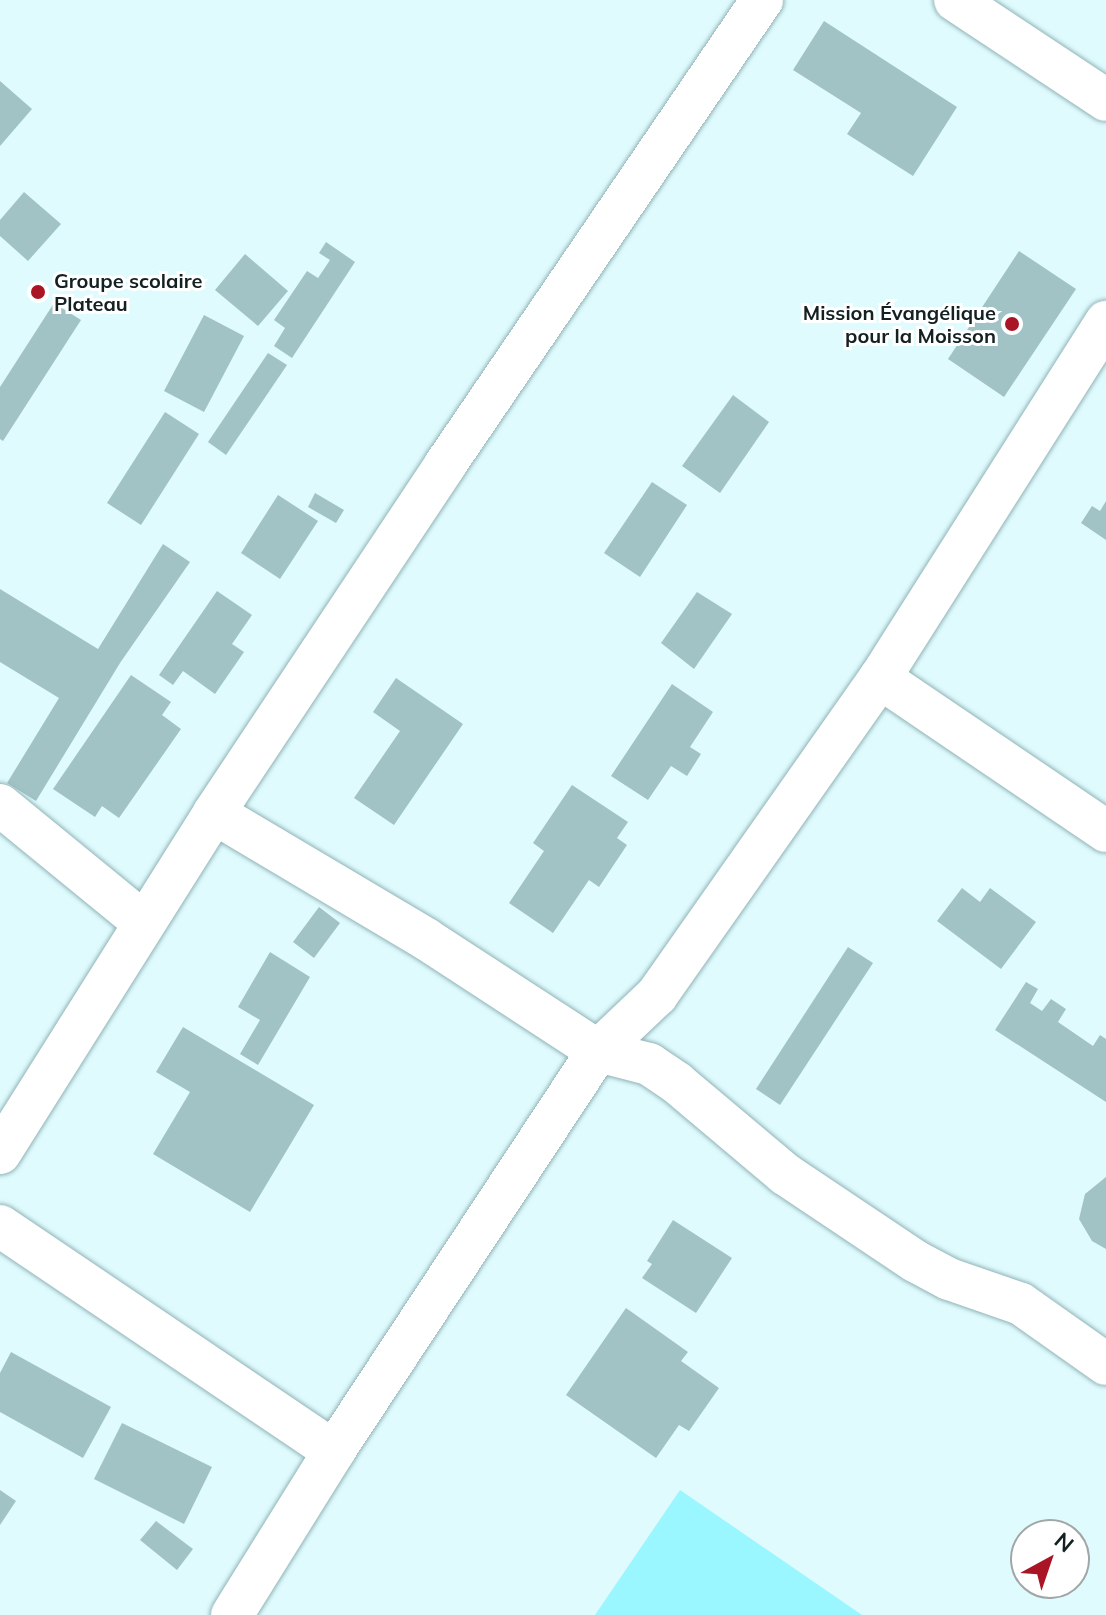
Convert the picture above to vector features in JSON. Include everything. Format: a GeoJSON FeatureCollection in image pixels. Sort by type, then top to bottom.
{"type":"FeatureCollection","features":[{"type":"Feature","properties":{"kind":"street"},"geometry":{"type":"LineString","coordinates":[[0,1153],[214,813],[445,465],[762,0]]}},
{"type":"Feature","properties":{"kind":"street"},"geometry":{"type":"LineString","coordinates":[[955,0],[1106,100]]}},
{"type":"Feature","properties":{"kind":"street"},"geometry":{"type":"LineString","coordinates":[[232,1615],[334,1451],[598,1051],[657,995],[880,678],[1106,322]]}},
{"type":"Feature","properties":{"kind":"street"},"geometry":{"type":"LineString","coordinates":[[880,678],[1106,831]]}},
{"type":"Feature","properties":{"kind":"street"},"geometry":{"type":"LineString","coordinates":[[0,805],[144,923]]}},
{"type":"Feature","properties":{"kind":"street"},"geometry":{"type":"LineString","coordinates":[[214,813],[426,939],[598,1051],[649,1064],[677,1083],[785,1174],[915,1261],[949,1279],[1021,1304],[1106,1364]]}},
{"type":"Feature","properties":{"kind":"street"},"geometry":{"type":"LineString","coordinates":[[0,1226],[334,1451]]}},
{"type":"Feature","properties":{"kind":"shaded area"},"geometry":{"type":"Polygon","coordinates":[[[680,1490],[862,1615],[595,1615],[680,1490]]]}},
{"type":"Feature","properties":{"kind":"building"},"geometry":{"type":"Polygon","coordinates":[[[824,21],[957,107],[913,176],[847,134],[861,113],[793,70],[824,21]]]}},
{"type":"Feature","properties":{"kind":"building"},"geometry":{"type":"Polygon","coordinates":[[[0,81],[32,109],[0,146],[0,81]]]}},
{"type":"Feature","properties":{"kind":"building"},"geometry":{"type":"Polygon","coordinates":[[[24,192],[61,224],[28,261],[0,236],[0,220],[24,192]]]}},
{"type":"Feature","properties":{"kind":"building"},"geometry":{"type":"Polygon","coordinates":[[[326,242],[355,262],[292,358],[274,346],[285,328],[274,320],[307,271],[318,278],[330,260],[319,253],[326,242]]]}},
{"type":"Feature","properties":{"kind":"building","name":"Mission Évangélique pour la Moisson"},"geometry":{"type":"Polygon","coordinates":[[[1019,251],[1076,289],[1004,397],[948,359],[1019,251]]]}},
{"type":"Feature","properties":{"kind":"building"},"geometry":{"type":"Polygon","coordinates":[[[245,254],[288,291],[258,326],[215,290],[245,254]]]}},
{"type":"Feature","properties":{"kind":"building"},"geometry":{"type":"Polygon","coordinates":[[[54,303],[81,320],[3,441],[0,439],[0,387],[54,303]]]}},
{"type":"Feature","properties":{"kind":"building"},"geometry":{"type":"Polygon","coordinates":[[[204,315],[244,336],[204,412],[164,391],[204,315]]]}},
{"type":"Feature","properties":{"kind":"building"},"geometry":{"type":"Polygon","coordinates":[[[268,353],[287,365],[226,455],[208,442],[268,353]]]}},
{"type":"Feature","properties":{"kind":"building"},"geometry":{"type":"Polygon","coordinates":[[[733,395],[769,422],[720,493],[682,466],[733,395]]]}},
{"type":"Feature","properties":{"kind":"building"},"geometry":{"type":"Polygon","coordinates":[[[165,412],[199,434],[141,525],[107,503],[165,412]]]}},
{"type":"Feature","properties":{"kind":"building"},"geometry":{"type":"Polygon","coordinates":[[[652,482],[687,505],[640,577],[604,553],[652,482]]]}},
{"type":"Feature","properties":{"kind":"building"},"geometry":{"type":"Polygon","coordinates":[[[315,493],[344,510],[336,523],[308,507],[315,493]]]}},
{"type":"Feature","properties":{"kind":"building"},"geometry":{"type":"Polygon","coordinates":[[[278,495],[318,521],[280,579],[241,553],[278,495]]]}},
{"type":"Feature","properties":{"kind":"building"},"geometry":{"type":"Polygon","coordinates":[[[1106,501],[1106,540],[1081,523],[1092,506],[1100,511],[1106,501]]]}},
{"type":"Feature","properties":{"kind":"building"},"geometry":{"type":"Polygon","coordinates":[[[163,544],[190,562],[120,663],[36,801],[7,783],[59,698],[0,662],[0,589],[98,649],[163,544]]]}},
{"type":"Feature","properties":{"kind":"building"},"geometry":{"type":"Polygon","coordinates":[[[217,591],[252,615],[232,644],[244,652],[215,694],[183,671],[173,685],[159,675],[217,591]]]}},
{"type":"Feature","properties":{"kind":"building"},"geometry":{"type":"Polygon","coordinates":[[[697,592],[732,614],[694,669],[661,643],[697,592]]]}},
{"type":"Feature","properties":{"kind":"building"},"geometry":{"type":"Polygon","coordinates":[[[131,675],[171,702],[162,715],[181,729],[119,818],[102,806],[95,817],[53,789],[131,675]]]}},
{"type":"Feature","properties":{"kind":"building"},"geometry":{"type":"Polygon","coordinates":[[[396,678],[463,724],[394,825],[354,798],[400,731],[373,712],[396,678]]]}},
{"type":"Feature","properties":{"kind":"building"},"geometry":{"type":"Polygon","coordinates":[[[672,684],[713,712],[690,747],[701,754],[687,776],[671,766],[648,800],[611,776],[672,684]]]}},
{"type":"Feature","properties":{"kind":"building"},"geometry":{"type":"Polygon","coordinates":[[[572,785],[628,822],[617,838],[627,845],[599,887],[589,880],[553,933],[509,903],[544,851],[533,843],[572,785]]]}},
{"type":"Feature","properties":{"kind":"building"},"geometry":{"type":"Polygon","coordinates":[[[962,888],[980,902],[990,888],[1036,922],[1001,969],[937,921],[962,888]]]}},
{"type":"Feature","properties":{"kind":"building"},"geometry":{"type":"Polygon","coordinates":[[[319,907],[340,923],[314,958],[293,942],[319,907]]]}},
{"type":"Feature","properties":{"kind":"building"},"geometry":{"type":"Polygon","coordinates":[[[848,947],[873,963],[780,1105],[756,1089],[848,947]]]}},
{"type":"Feature","properties":{"kind":"building"},"geometry":{"type":"Polygon","coordinates":[[[270,952],[310,977],[258,1065],[240,1054],[260,1020],[238,1007],[270,952]]]}},
{"type":"Feature","properties":{"kind":"building"},"geometry":{"type":"Polygon","coordinates":[[[1026,982],[1038,989],[1030,1003],[1042,1011],[1051,999],[1066,1009],[1058,1022],[1093,1046],[1100,1035],[1106,1039],[1106,1102],[995,1030],[1026,982]]]}},
{"type":"Feature","properties":{"kind":"building"},"geometry":{"type":"Polygon","coordinates":[[[183,1027],[314,1105],[250,1212],[153,1154],[190,1092],[156,1072],[183,1027]]]}},
{"type":"Feature","properties":{"kind":"building"},"geometry":{"type":"Polygon","coordinates":[[[1106,1177],[1106,1249],[1092,1241],[1079,1219],[1085,1194],[1106,1177]]]}},
{"type":"Feature","properties":{"kind":"building"},"geometry":{"type":"Polygon","coordinates":[[[673,1220],[732,1258],[696,1313],[642,1278],[652,1264],[647,1261],[673,1220]]]}},
{"type":"Feature","properties":{"kind":"building"},"geometry":{"type":"Polygon","coordinates":[[[626,1308],[688,1352],[681,1361],[719,1388],[689,1431],[679,1425],[656,1458],[566,1395],[626,1308]]]}},
{"type":"Feature","properties":{"kind":"building"},"geometry":{"type":"Polygon","coordinates":[[[11,1352],[111,1407],[83,1458],[0,1412],[0,1373],[11,1352]]]}},
{"type":"Feature","properties":{"kind":"building"},"geometry":{"type":"Polygon","coordinates":[[[122,1423],[212,1467],[184,1524],[94,1479],[122,1423]]]}},
{"type":"Feature","properties":{"kind":"building"},"geometry":{"type":"Polygon","coordinates":[[[0,1490],[16,1501],[0,1525],[0,1490]]]}},
{"type":"Feature","properties":{"kind":"building"},"geometry":{"type":"Polygon","coordinates":[[[156,1521],[193,1549],[177,1570],[140,1540],[156,1521]]]}},
{"type":"Feature","properties":{"kind":"place","name":"Groupe scolaire Plateau"},"geometry":{"type":"Point","coordinates":[38,292]}},
{"type":"Feature","properties":{"kind":"place","name":"Mission Évangélique pour la Moisson"},"geometry":{"type":"Point","coordinates":[1012,324]}}]}
